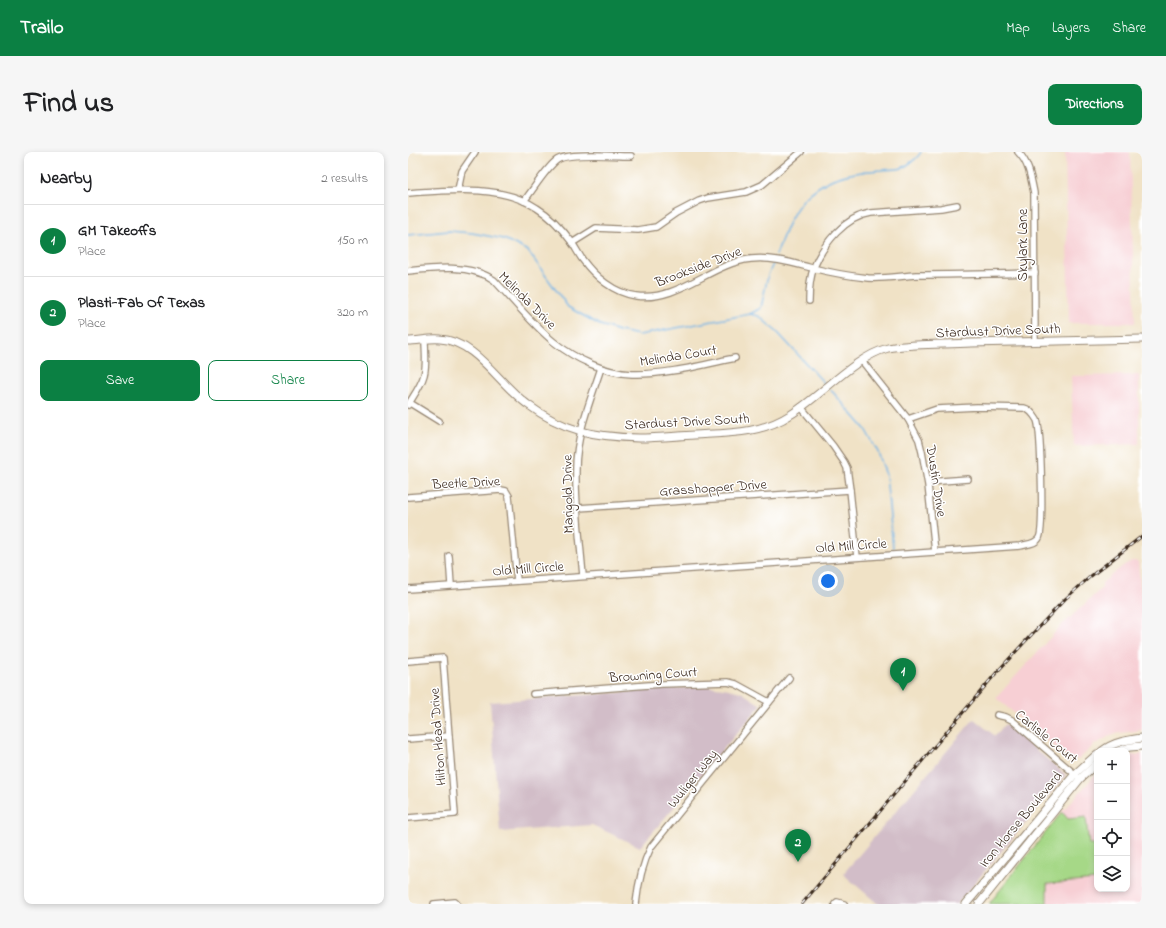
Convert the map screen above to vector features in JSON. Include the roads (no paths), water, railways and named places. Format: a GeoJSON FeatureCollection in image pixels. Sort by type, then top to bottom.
{"type":"FeatureCollection","features":[{"type":"Feature","properties":{"kind":"street"},"geometry":{"type":"LineString","coordinates":[[458,190],[462,171],[475,152]]}},
{"type":"Feature","properties":{"kind":"street","name":"Skylark Lane"},"geometry":{"type":"LineString","coordinates":[[1018,152],[1027,165],[1034,193],[1035,342]]}},
{"type":"Feature","properties":{"kind":"street"},"geometry":{"type":"LineString","coordinates":[[572,243],[596,228],[638,230],[656,227],[676,213],[699,201],[755,189],[762,185],[798,153]]}},
{"type":"Feature","properties":{"kind":"street"},"geometry":{"type":"LineString","coordinates":[[524,201],[550,167],[559,159],[582,156],[632,156]]}},
{"type":"Feature","properties":{"kind":"street","name":"Brookside Drive"},"geometry":{"type":"LineString","coordinates":[[408,193],[458,190],[488,191],[524,201],[538,209],[563,231],[582,259],[601,280],[616,290],[637,296],[656,296],[687,286],[735,262],[750,259],[768,258],[834,273],[869,278],[1035,273]]}},
{"type":"Feature","properties":{"kind":"street"},"geometry":{"type":"LineString","coordinates":[[809,301],[813,268],[821,253],[839,230],[852,219],[863,214],[941,208],[957,205]]}},
{"type":"Feature","properties":{"kind":"street","name":"Melinda Drive"},"geometry":{"type":"LineString","coordinates":[[408,271],[454,269],[471,271],[488,276],[494,280],[554,343],[582,360],[601,368]]}},
{"type":"Feature","properties":{"kind":"street","name":"Stardust Drive South"},"geometry":{"type":"LineString","coordinates":[[408,341],[439,339],[448,340],[465,347],[525,403],[564,426],[599,436],[642,438],[744,432],[770,426],[792,415],[862,361],[886,348],[897,346],[1142,339]]}},
{"type":"Feature","properties":{"kind":"street"},"geometry":{"type":"LineString","coordinates":[[425,340],[426,359],[424,376],[409,404],[439,421]]}},
{"type":"Feature","properties":{"kind":"street","name":"Melinda Court"},"geometry":{"type":"LineString","coordinates":[[601,368],[632,374],[650,373],[688,368],[735,358]]}},
{"type":"Feature","properties":{"kind":"street","name":"Dustin Drive"},"geometry":{"type":"LineString","coordinates":[[862,361],[908,419],[920,446],[928,482],[935,552]]}},
{"type":"Feature","properties":{"kind":"street","name":"Marigold Drive"},"geometry":{"type":"LineString","coordinates":[[583,576],[576,468],[578,446],[601,368]]}},
{"type":"Feature","properties":{"kind":"street"},"geometry":{"type":"LineString","coordinates":[[801,407],[844,462],[850,490],[856,557]]}},
{"type":"Feature","properties":{"kind":"street","name":"Old Mill Circle"},"geometry":{"type":"LineString","coordinates":[[408,589],[516,580],[1020,546],[1035,542],[1040,537],[1041,505],[1039,435],[1037,421],[1033,413],[1027,408],[937,408],[908,419]]}},
{"type":"Feature","properties":{"kind":"street"},"geometry":{"type":"LineString","coordinates":[[928,482],[968,479]]}},
{"type":"Feature","properties":{"kind":"street","name":"Beetle Drive"},"geometry":{"type":"LineString","coordinates":[[408,497],[501,490],[506,491],[509,496],[516,580]]}},
{"type":"Feature","properties":{"kind":"street","name":"Grasshopper Drive"},"geometry":{"type":"LineString","coordinates":[[578,508],[850,490]]}},
{"type":"Feature","properties":{"kind":"street"},"geometry":{"type":"LineString","coordinates":[[449,556],[451,585]]}},
{"type":"Feature","properties":{"kind":"street","name":"Hilton Head Drive"},"geometry":{"type":"LineString","coordinates":[[408,662],[443,658],[455,814],[408,818]]}},
{"type":"Feature","properties":{"kind":"street","name":"Wuliger Way"},"geometry":{"type":"LineString","coordinates":[[636,904],[638,882],[651,847],[789,678]]}},
{"type":"Feature","properties":{"kind":"street","name":"Browning Court"},"geometry":{"type":"LineString","coordinates":[[533,694],[662,684],[728,682],[736,684],[769,702]]}},
{"type":"Feature","properties":{"kind":"street","name":"Carlisle Court"},"geometry":{"type":"LineString","coordinates":[[997,715],[1012,720],[1078,776]]}},
{"type":"Feature","properties":{"kind":"street"},"geometry":{"type":"LineString","coordinates":[[408,739],[449,736]]}},
{"type":"Feature","properties":{"kind":"street"},"geometry":{"type":"LineString","coordinates":[[1108,748],[1124,740],[1142,738]]}},
{"type":"Feature","properties":{"kind":"street"},"geometry":{"type":"LineString","coordinates":[[1130,748],[1142,746]]}},
{"type":"Feature","properties":{"kind":"street","name":"Iron Horse Boulevard"},"geometry":{"type":"LineString","coordinates":[[966,904],[1094,757]]}},
{"type":"Feature","properties":{"kind":"street","name":"Iron Horse Boulevard"},"geometry":{"type":"LineString","coordinates":[[979,904],[1078,776],[1094,765]]}},
{"type":"Feature","properties":{"kind":"street"},"geometry":{"type":"LineString","coordinates":[[434,904],[455,902],[457,904]]}},
{"type":"Feature","properties":{"kind":"street"},"geometry":{"type":"LineString","coordinates":[[835,904],[837,902],[844,904]]}},
{"type":"Feature","properties":{"kind":"waterway"},"geometry":{"type":"LineString","coordinates":[[776,255],[794,212],[803,200],[817,188],[833,179],[851,174],[902,168],[918,157],[921,152]]}},
{"type":"Feature","properties":{"kind":"waterway"},"geometry":{"type":"LineString","coordinates":[[408,235],[449,231],[472,233],[504,239],[528,251],[568,307],[600,325],[619,331],[639,335],[750,314],[759,316],[779,334],[824,383]]}},
{"type":"Feature","properties":{"kind":"waterway"},"geometry":{"type":"LineString","coordinates":[[750,314],[761,308],[768,275],[773,264]]}},
{"type":"Feature","properties":{"kind":"waterway"},"geometry":{"type":"LineString","coordinates":[[831,390],[865,429],[878,452],[886,475],[893,548]]}},
{"type":"Feature","properties":{"kind":"railway"},"geometry":{"type":"LineString","coordinates":[[802,904],[997,672],[1033,633],[1065,599],[1091,576],[1142,536]]}},
{"type":"Feature","properties":{"kind":"place","name":"GM Takeoffs"},"geometry":{"type":"Point","coordinates":[903,691]}},
{"type":"Feature","properties":{"kind":"place","name":"Plasti-Fab Of Texas"},"geometry":{"type":"Point","coordinates":[798,862]}}]}
